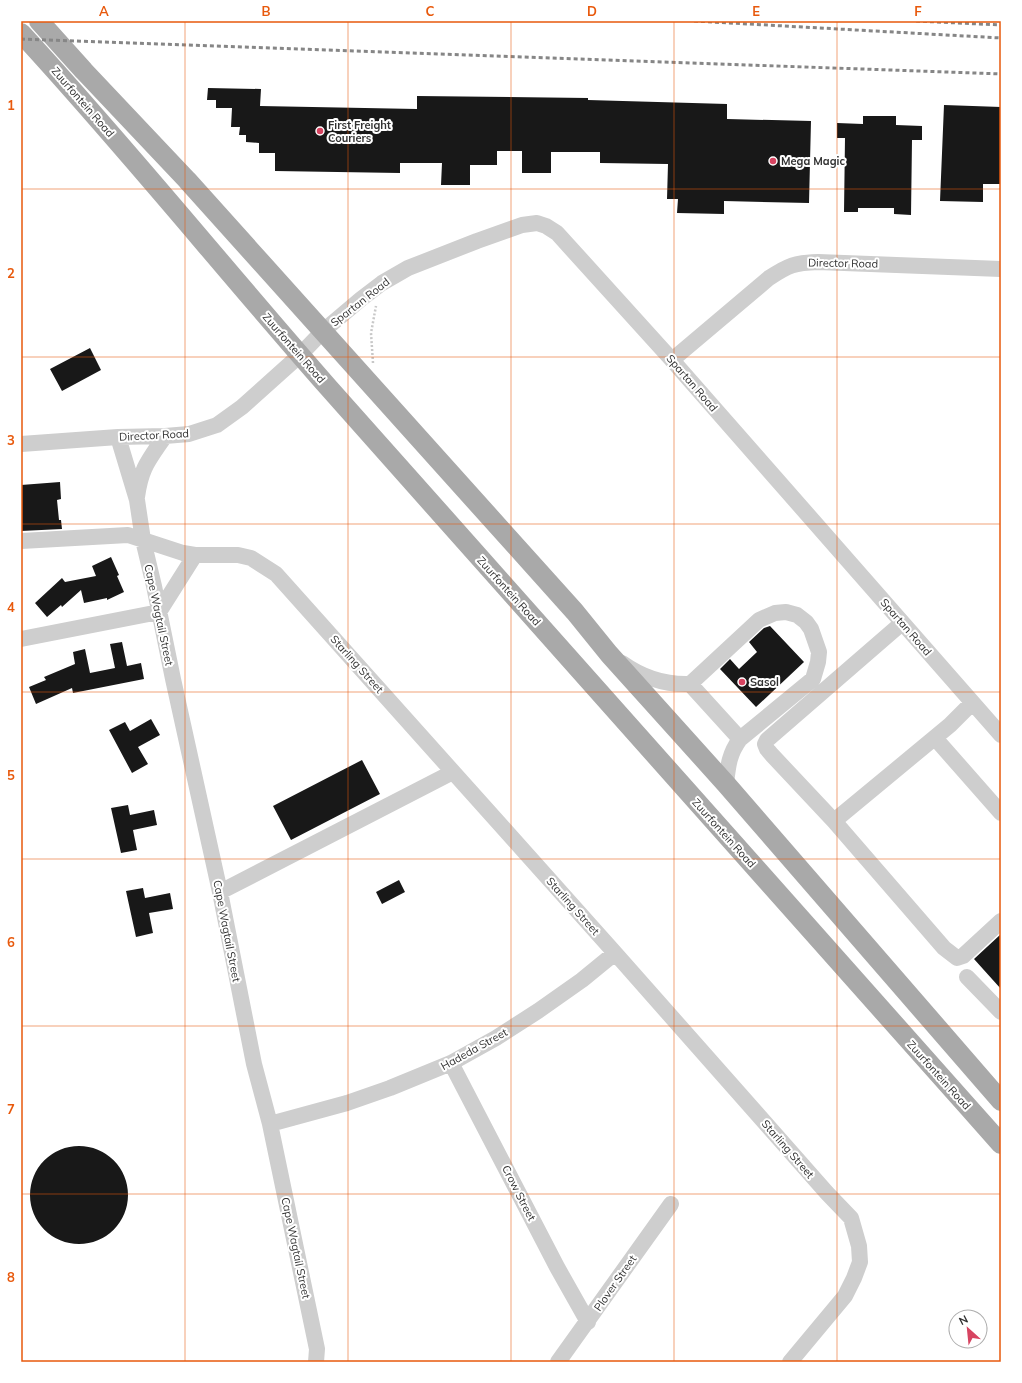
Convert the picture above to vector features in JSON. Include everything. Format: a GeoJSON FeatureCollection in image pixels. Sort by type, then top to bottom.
{"type":"FeatureCollection","features":[{"type":"Feature","properties":{"kind":"main road","name":"Zuurfontein Road"},"geometry":{"type":"LineString","coordinates":[[40,21],[84,71],[187,180],[570,607],[609,654],[726,784],[1001,1101]]}},
{"type":"Feature","properties":{"kind":"main road","name":"Zuurfontein Road"},"geometry":{"type":"LineString","coordinates":[[21,33],[71,88],[300,355],[1001,1144]]}},
{"type":"Feature","properties":{"kind":"street","name":"Spartan Road"},"geometry":{"type":"LineString","coordinates":[[322,332],[382,283],[408,268],[522,225],[537,223],[546,226],[557,233],[672,360],[1001,735]]}},
{"type":"Feature","properties":{"kind":"street","name":"Director Road"},"geometry":{"type":"LineString","coordinates":[[672,360],[769,278],[785,267],[799,263],[818,262],[1001,269]]}},
{"type":"Feature","properties":{"kind":"street","name":"Director Road"},"geometry":{"type":"LineString","coordinates":[[21,444],[118,437],[189,434],[217,425],[242,407],[300,355],[322,332]]}},
{"type":"Feature","properties":{"kind":"street"},"geometry":{"type":"LineString","coordinates":[[137,500],[141,476],[146,463],[165,436]]}},
{"type":"Feature","properties":{"kind":"street"},"geometry":{"type":"LineString","coordinates":[[118,437],[137,500]]}},
{"type":"Feature","properties":{"kind":"street","name":"Cape Wagtail Street"},"geometry":{"type":"LineString","coordinates":[[137,500],[143,540],[160,612],[173,679],[220,892],[254,1064],[270,1124],[315,1341],[316,1362]]}},
{"type":"Feature","properties":{"kind":"street","name":"Starling Street"},"geometry":{"type":"LineString","coordinates":[[21,541],[128,534],[168,549],[195,555],[238,555],[251,558],[276,574],[615,953],[827,1193],[851,1218],[860,1246],[860,1262],[854,1278],[845,1296],[790,1362]]}},
{"type":"Feature","properties":{"kind":"street"},"geometry":{"type":"LineString","coordinates":[[21,639],[160,612],[195,555]]}},
{"type":"Feature","properties":{"kind":"street"},"geometry":{"type":"LineString","coordinates":[[609,654],[644,676],[660,682],[690,684],[759,620],[775,613],[786,612],[798,615],[806,622],[812,629],[819,652],[813,679],[740,739],[733,748],[728,764],[726,784]]}},
{"type":"Feature","properties":{"kind":"street"},"geometry":{"type":"LineString","coordinates":[[902,623],[767,740],[767,748],[834,821],[944,948],[957,958],[963,956],[1001,921]]}},
{"type":"Feature","properties":{"kind":"street"},"geometry":{"type":"LineString","coordinates":[[690,684],[740,739]]}},
{"type":"Feature","properties":{"kind":"street"},"geometry":{"type":"LineString","coordinates":[[834,821],[935,738],[972,703]]}},
{"type":"Feature","properties":{"kind":"street"},"geometry":{"type":"LineString","coordinates":[[935,738],[1001,813]]}},
{"type":"Feature","properties":{"kind":"street"},"geometry":{"type":"LineString","coordinates":[[220,892],[453,772]]}},
{"type":"Feature","properties":{"kind":"street","name":"Hadeda Street"},"geometry":{"type":"LineString","coordinates":[[270,1124],[347,1103],[451,1064],[496,1038],[538,1011],[582,980],[615,953]]}},
{"type":"Feature","properties":{"kind":"street"},"geometry":{"type":"LineString","coordinates":[[967,977],[1001,1012]]}},
{"type":"Feature","properties":{"kind":"street","name":"Crow Street"},"geometry":{"type":"LineString","coordinates":[[451,1064],[557,1267],[588,1322]]}},
{"type":"Feature","properties":{"kind":"street","name":"Plover Street"},"geometry":{"type":"LineString","coordinates":[[558,1362],[671,1204]]}},
{"type":"Feature","properties":{"kind":"path"},"geometry":{"type":"LineString","coordinates":[[376,390],[371,349],[371,333],[382,283]]}},
{"type":"Feature","properties":{"kind":"building"},"geometry":{"type":"Polygon","coordinates":[[[208,88],[261,89],[260,106],[417,109],[417,96],[588,98],[588,100],[727,104],[727,119],[811,121],[809,203],[724,201],[724,214],[677,213],[678,199],[667,199],[668,164],[600,163],[600,152],[551,152],[551,173],[522,173],[522,151],[497,151],[497,165],[470,165],[470,185],[441,185],[442,163],[400,163],[400,173],[275,171],[275,153],[259,153],[259,143],[246,142],[246,135],[239,135],[240,127],[231,127],[232,108],[216,108],[216,100],[207,100],[208,88]]]}},
{"type":"Feature","properties":{"kind":"building"},"geometry":{"type":"Polygon","coordinates":[[[944,105],[1001,107],[1001,184],[983,184],[983,202],[940,201],[944,105]]]}},
{"type":"Feature","properties":{"kind":"building"},"geometry":{"type":"Polygon","coordinates":[[[863,116],[896,116],[896,125],[922,126],[922,140],[912,140],[911,215],[894,214],[894,208],[858,208],[858,212],[844,212],[845,138],[837,138],[837,123],[863,124],[863,116]]]}},
{"type":"Feature","properties":{"kind":"building"},"geometry":{"type":"Polygon","coordinates":[[[90,348],[101,370],[62,391],[50,369],[90,348]]]}},
{"type":"Feature","properties":{"kind":"building"},"geometry":{"type":"Polygon","coordinates":[[[60,482],[61,499],[57,500],[59,520],[61,520],[62,529],[21,531],[21,485],[60,482]]]}},
{"type":"Feature","properties":{"kind":"building"},"geometry":{"type":"Polygon","coordinates":[[[111,557],[119,575],[117,576],[124,592],[107,600],[107,598],[84,603],[81,590],[62,607],[61,605],[47,617],[35,603],[62,578],[65,582],[96,576],[92,566],[111,557]]]}},
{"type":"Feature","properties":{"kind":"building"},"geometry":{"type":"Polygon","coordinates":[[[770,626],[804,662],[756,707],[720,669],[730,659],[739,669],[757,652],[749,642],[764,628],[770,626]]]}},
{"type":"Feature","properties":{"kind":"building"},"geometry":{"type":"Polygon","coordinates":[[[122,642],[127,666],[141,663],[144,679],[73,693],[72,688],[36,704],[29,687],[46,680],[44,677],[75,664],[73,652],[85,649],[90,673],[115,668],[110,644],[122,642]]]}},
{"type":"Feature","properties":{"kind":"building"},"geometry":{"type":"Polygon","coordinates":[[[151,719],[160,735],[138,747],[148,764],[132,773],[109,730],[125,722],[130,731],[151,719]]]}},
{"type":"Feature","properties":{"kind":"building"},"geometry":{"type":"Polygon","coordinates":[[[362,760],[380,794],[291,840],[273,806],[362,760]]]}},
{"type":"Feature","properties":{"kind":"building"},"geometry":{"type":"Polygon","coordinates":[[[128,805],[130,815],[154,810],[157,825],[133,830],[137,850],[121,853],[111,808],[128,805]]]}},
{"type":"Feature","properties":{"kind":"building"},"geometry":{"type":"Polygon","coordinates":[[[399,880],[405,892],[382,904],[376,892],[399,880]]]}},
{"type":"Feature","properties":{"kind":"building"},"geometry":{"type":"Polygon","coordinates":[[[143,888],[145,898],[170,893],[173,909],[149,913],[153,933],[136,937],[126,891],[143,888]]]}},
{"type":"Feature","properties":{"kind":"building"},"geometry":{"type":"Polygon","coordinates":[[[1001,934],[1001,989],[974,959],[1001,934]]]}},
{"type":"Feature","properties":{"kind":"building"},"geometry":{"type":"Polygon","coordinates":[[[79,1146],[98,1150],[113,1161],[124,1176],[128,1195],[124,1214],[113,1229],[98,1240],[79,1244],[60,1240],[45,1229],[34,1214],[30,1195],[34,1176],[45,1161],[60,1150],[79,1146]]]}},
{"type":"Feature","properties":{"kind":"railway"},"geometry":{"type":"LineString","coordinates":[[694,21],[1001,38]]}},
{"type":"Feature","properties":{"kind":"railway"},"geometry":{"type":"LineString","coordinates":[[916,21],[1001,25]]}},
{"type":"Feature","properties":{"kind":"railway"},"geometry":{"type":"LineString","coordinates":[[21,39],[1001,74]]}},
{"type":"Feature","properties":{"kind":"place","name":"First Freight Couriers"},"geometry":{"type":"Point","coordinates":[320,131]}},
{"type":"Feature","properties":{"kind":"place","name":"Mega Magic"},"geometry":{"type":"Point","coordinates":[773,161]}},
{"type":"Feature","properties":{"kind":"place","name":"Sasol"},"geometry":{"type":"Point","coordinates":[742,682]}}]}
